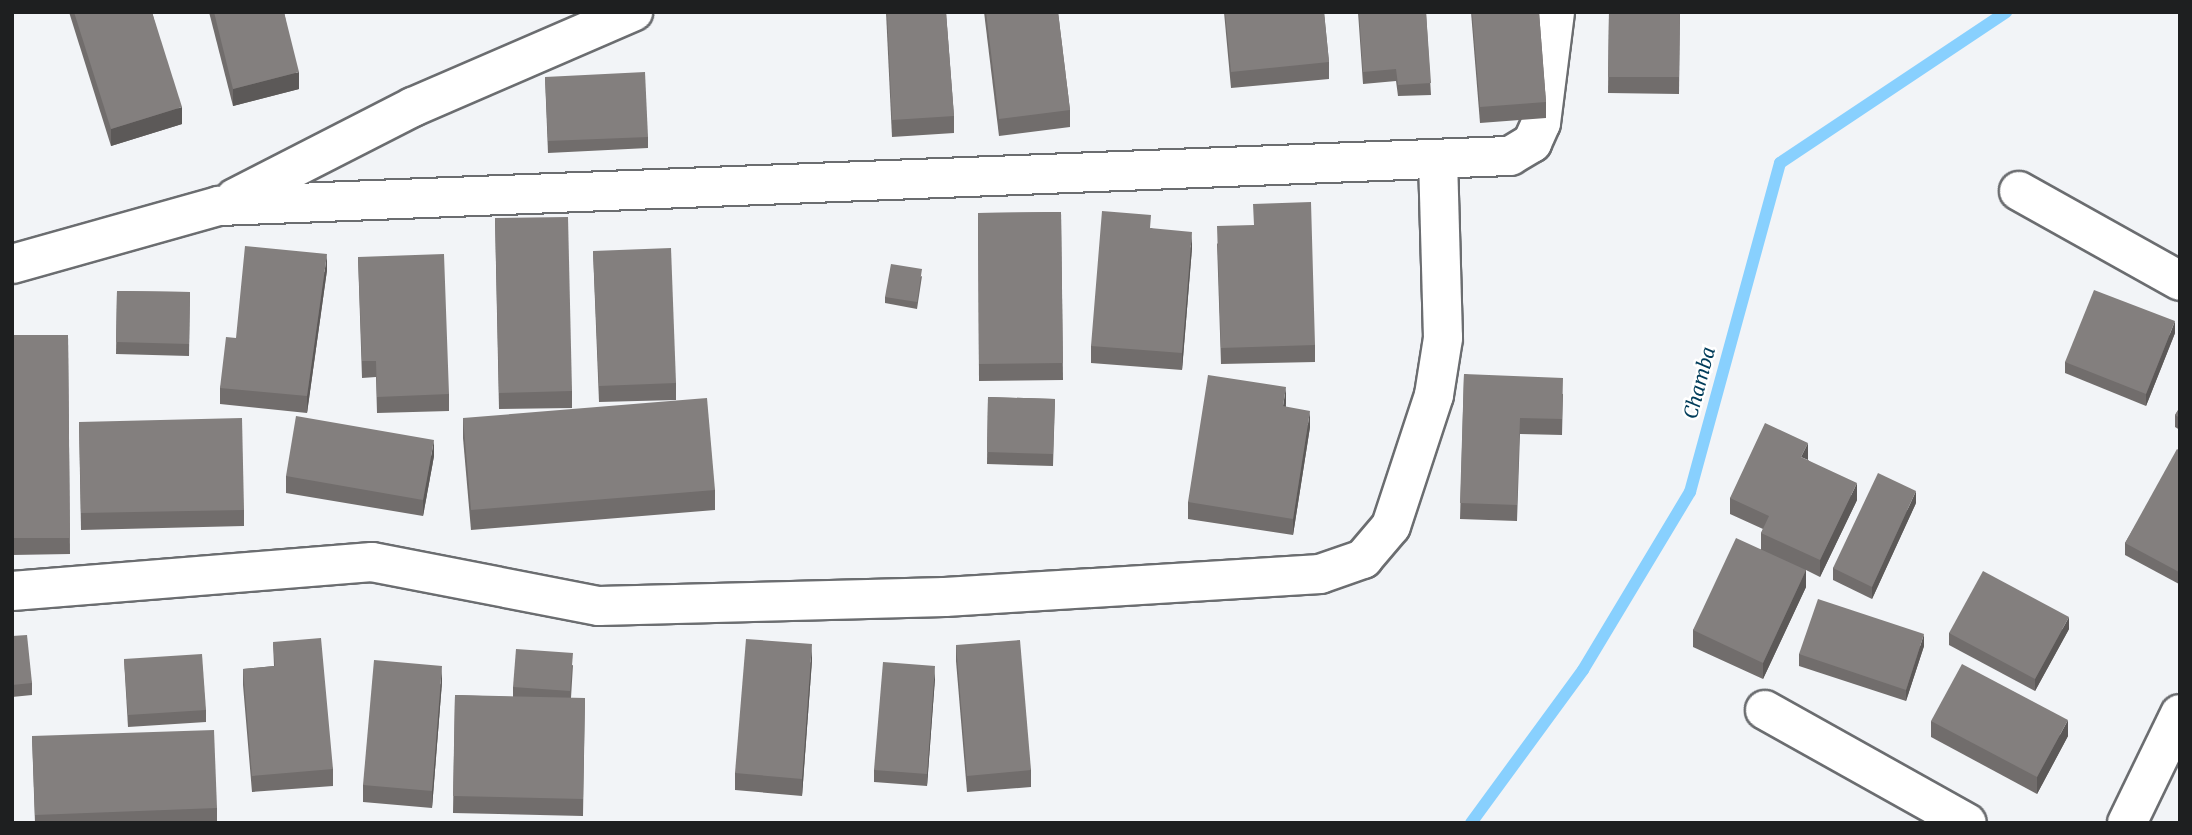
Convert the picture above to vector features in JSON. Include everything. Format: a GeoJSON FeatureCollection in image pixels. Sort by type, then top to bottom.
{"type":"FeatureCollection","features":[{"type":"Feature","properties":{"kind":"street"},"geometry":{"type":"LineString","coordinates":[[12,264],[219,206],[413,107],[632,12]]}},
{"type":"Feature","properties":{"kind":"street"},"geometry":{"type":"LineString","coordinates":[[219,206],[1438,162],[1510,156],[1532,143],[1541,123],[1555,12]]}},
{"type":"Feature","properties":{"kind":"street"},"geometry":{"type":"LineString","coordinates":[[12,591],[372,562],[599,606],[945,597],[1320,574],[1363,559],[1391,526],[1433,395],[1443,338],[1438,162]]}},
{"type":"Feature","properties":{"kind":"street"},"geometry":{"type":"LineString","coordinates":[[2019,191],[2180,281]]}},
{"type":"Feature","properties":{"kind":"street"},"geometry":{"type":"LineString","coordinates":[[1765,710],[1967,823]]}},
{"type":"Feature","properties":{"kind":"street"},"geometry":{"type":"LineString","coordinates":[[2127,823],[2180,714]]}},
{"type":"Feature","properties":{"kind":"building"},"geometry":{"type":"Polygon","coordinates":[[[74,12],[152,12],[182,107],[111,129],[74,12]]]}},
{"type":"Feature","properties":{"kind":"building"},"geometry":{"type":"Polygon","coordinates":[[[214,12],[284,12],[299,72],[233,89],[214,12]]]}},
{"type":"Feature","properties":{"kind":"building"},"geometry":{"type":"Polygon","coordinates":[[[887,12],[946,12],[954,116],[892,120],[887,12]]]}},
{"type":"Feature","properties":{"kind":"building"},"geometry":{"type":"Polygon","coordinates":[[[986,12],[1058,12],[1070,110],[999,119],[986,12]]]}},
{"type":"Feature","properties":{"kind":"building"},"geometry":{"type":"Polygon","coordinates":[[[1225,12],[1324,12],[1329,62],[1231,72],[1225,12]]]}},
{"type":"Feature","properties":{"kind":"building"},"geometry":{"type":"Polygon","coordinates":[[[1359,12],[1426,12],[1431,83],[1398,85],[1396,69],[1363,72],[1359,12]]]}},
{"type":"Feature","properties":{"kind":"building"},"geometry":{"type":"Polygon","coordinates":[[[1472,12],[1539,12],[1546,102],[1480,107],[1472,12]]]}},
{"type":"Feature","properties":{"kind":"building"},"geometry":{"type":"Polygon","coordinates":[[[1609,12],[1680,12],[1679,77],[1608,77],[1609,12]]]}},
{"type":"Feature","properties":{"kind":"building"},"geometry":{"type":"Polygon","coordinates":[[[645,72],[648,137],[548,141],[545,77],[645,72]]]}},
{"type":"Feature","properties":{"kind":"building"},"geometry":{"type":"Polygon","coordinates":[[[1311,202],[1315,345],[1221,348],[1217,226],[1254,225],[1253,204],[1311,202]]]}},
{"type":"Feature","properties":{"kind":"building"},"geometry":{"type":"Polygon","coordinates":[[[1102,211],[1151,215],[1150,228],[1192,232],[1182,353],[1091,346],[1102,211]]]}},
{"type":"Feature","properties":{"kind":"building"},"geometry":{"type":"Polygon","coordinates":[[[1061,212],[1063,363],[979,364],[978,213],[1061,212]]]}},
{"type":"Feature","properties":{"kind":"building"},"geometry":{"type":"Polygon","coordinates":[[[568,217],[572,391],[499,393],[495,218],[568,217]]]}},
{"type":"Feature","properties":{"kind":"building"},"geometry":{"type":"Polygon","coordinates":[[[245,246],[327,254],[307,396],[220,388],[226,337],[236,338],[245,246]]]}},
{"type":"Feature","properties":{"kind":"building"},"geometry":{"type":"Polygon","coordinates":[[[671,248],[676,383],[599,386],[593,251],[671,248]]]}},
{"type":"Feature","properties":{"kind":"building"},"geometry":{"type":"Polygon","coordinates":[[[444,254],[449,394],[377,397],[376,361],[362,361],[358,257],[444,254]]]}},
{"type":"Feature","properties":{"kind":"building"},"geometry":{"type":"Polygon","coordinates":[[[891,264],[922,269],[917,302],[885,297],[891,264]]]}},
{"type":"Feature","properties":{"kind":"building"},"geometry":{"type":"Polygon","coordinates":[[[2094,290],[2175,321],[2146,394],[2065,362],[2094,290]]]}},
{"type":"Feature","properties":{"kind":"building"},"geometry":{"type":"Polygon","coordinates":[[[117,291],[190,292],[189,344],[116,342],[117,291]]]}},
{"type":"Feature","properties":{"kind":"building"},"geometry":{"type":"Polygon","coordinates":[[[12,335],[68,335],[70,538],[12,538],[12,335]]]}},
{"type":"Feature","properties":{"kind":"building"},"geometry":{"type":"Polygon","coordinates":[[[1464,374],[1563,378],[1562,419],[1520,418],[1517,505],[1460,503],[1464,374]]]}},
{"type":"Feature","properties":{"kind":"building"},"geometry":{"type":"Polygon","coordinates":[[[1208,375],[1286,387],[1283,406],[1310,411],[1293,519],[1188,502],[1208,375]]]}},
{"type":"Feature","properties":{"kind":"building"},"geometry":{"type":"Polygon","coordinates":[[[988,397],[1055,399],[1053,454],[987,452],[988,397]]]}},
{"type":"Feature","properties":{"kind":"building"},"geometry":{"type":"Polygon","coordinates":[[[707,398],[715,490],[471,510],[463,418],[707,398]]]}},
{"type":"Feature","properties":{"kind":"building"},"geometry":{"type":"Polygon","coordinates":[[[296,416],[434,440],[423,500],[286,476],[296,416]]]}},
{"type":"Feature","properties":{"kind":"building"},"geometry":{"type":"Polygon","coordinates":[[[242,418],[244,510],[81,513],[79,422],[242,418]]]}},
{"type":"Feature","properties":{"kind":"building"},"geometry":{"type":"Polygon","coordinates":[[[1765,423],[1808,443],[1801,457],[1857,483],[1820,560],[1761,533],[1769,516],[1730,498],[1765,423]]]}},
{"type":"Feature","properties":{"kind":"building"},"geometry":{"type":"Polygon","coordinates":[[[2177,449],[2180,451],[2179,572],[2125,543],[2177,449]]]}},
{"type":"Feature","properties":{"kind":"building"},"geometry":{"type":"Polygon","coordinates":[[[1878,473],[1916,491],[1872,587],[1833,568],[1878,473]]]}},
{"type":"Feature","properties":{"kind":"building"},"geometry":{"type":"Polygon","coordinates":[[[1736,538],[1806,570],[1763,663],[1693,630],[1736,538]]]}},
{"type":"Feature","properties":{"kind":"building"},"geometry":{"type":"Polygon","coordinates":[[[1983,571],[2069,617],[2035,679],[1949,633],[1983,571]]]}},
{"type":"Feature","properties":{"kind":"building"},"geometry":{"type":"Polygon","coordinates":[[[1818,599],[1924,634],[1906,690],[1799,654],[1818,599]]]}},
{"type":"Feature","properties":{"kind":"building"},"geometry":{"type":"Polygon","coordinates":[[[27,635],[32,683],[12,685],[12,636],[27,635]]]}},
{"type":"Feature","properties":{"kind":"building"},"geometry":{"type":"Polygon","coordinates":[[[321,638],[333,769],[252,776],[243,669],[275,666],[273,642],[321,638]]]}},
{"type":"Feature","properties":{"kind":"building"},"geometry":{"type":"Polygon","coordinates":[[[746,639],[812,644],[802,779],[735,773],[746,639]]]}},
{"type":"Feature","properties":{"kind":"building"},"geometry":{"type":"Polygon","coordinates":[[[1020,640],[1031,770],[967,776],[956,645],[1020,640]]]}},
{"type":"Feature","properties":{"kind":"building"},"geometry":{"type":"Polygon","coordinates":[[[516,649],[573,653],[570,691],[513,687],[516,649]]]}},
{"type":"Feature","properties":{"kind":"building"},"geometry":{"type":"Polygon","coordinates":[[[202,654],[206,710],[128,715],[124,659],[202,654]]]}},
{"type":"Feature","properties":{"kind":"building"},"geometry":{"type":"Polygon","coordinates":[[[374,660],[442,666],[432,791],[363,785],[374,660]]]}},
{"type":"Feature","properties":{"kind":"building"},"geometry":{"type":"Polygon","coordinates":[[[883,662],[935,666],[927,774],[874,770],[883,662]]]}},
{"type":"Feature","properties":{"kind":"building"},"geometry":{"type":"Polygon","coordinates":[[[1962,664],[2068,720],[2037,777],[1931,721],[1962,664]]]}},
{"type":"Feature","properties":{"kind":"building"},"geometry":{"type":"Polygon","coordinates":[[[455,695],[585,698],[583,799],[453,796],[455,695]]]}},
{"type":"Feature","properties":{"kind":"building"},"geometry":{"type":"Polygon","coordinates":[[[214,730],[217,808],[35,815],[32,736],[214,730]]]}},
{"type":"Feature","properties":{"kind":"waterway","name":"Chamba"},"geometry":{"type":"LineString","coordinates":[[1471,823],[1583,670],[1690,492],[1780,163],[2006,12]]}}]}
